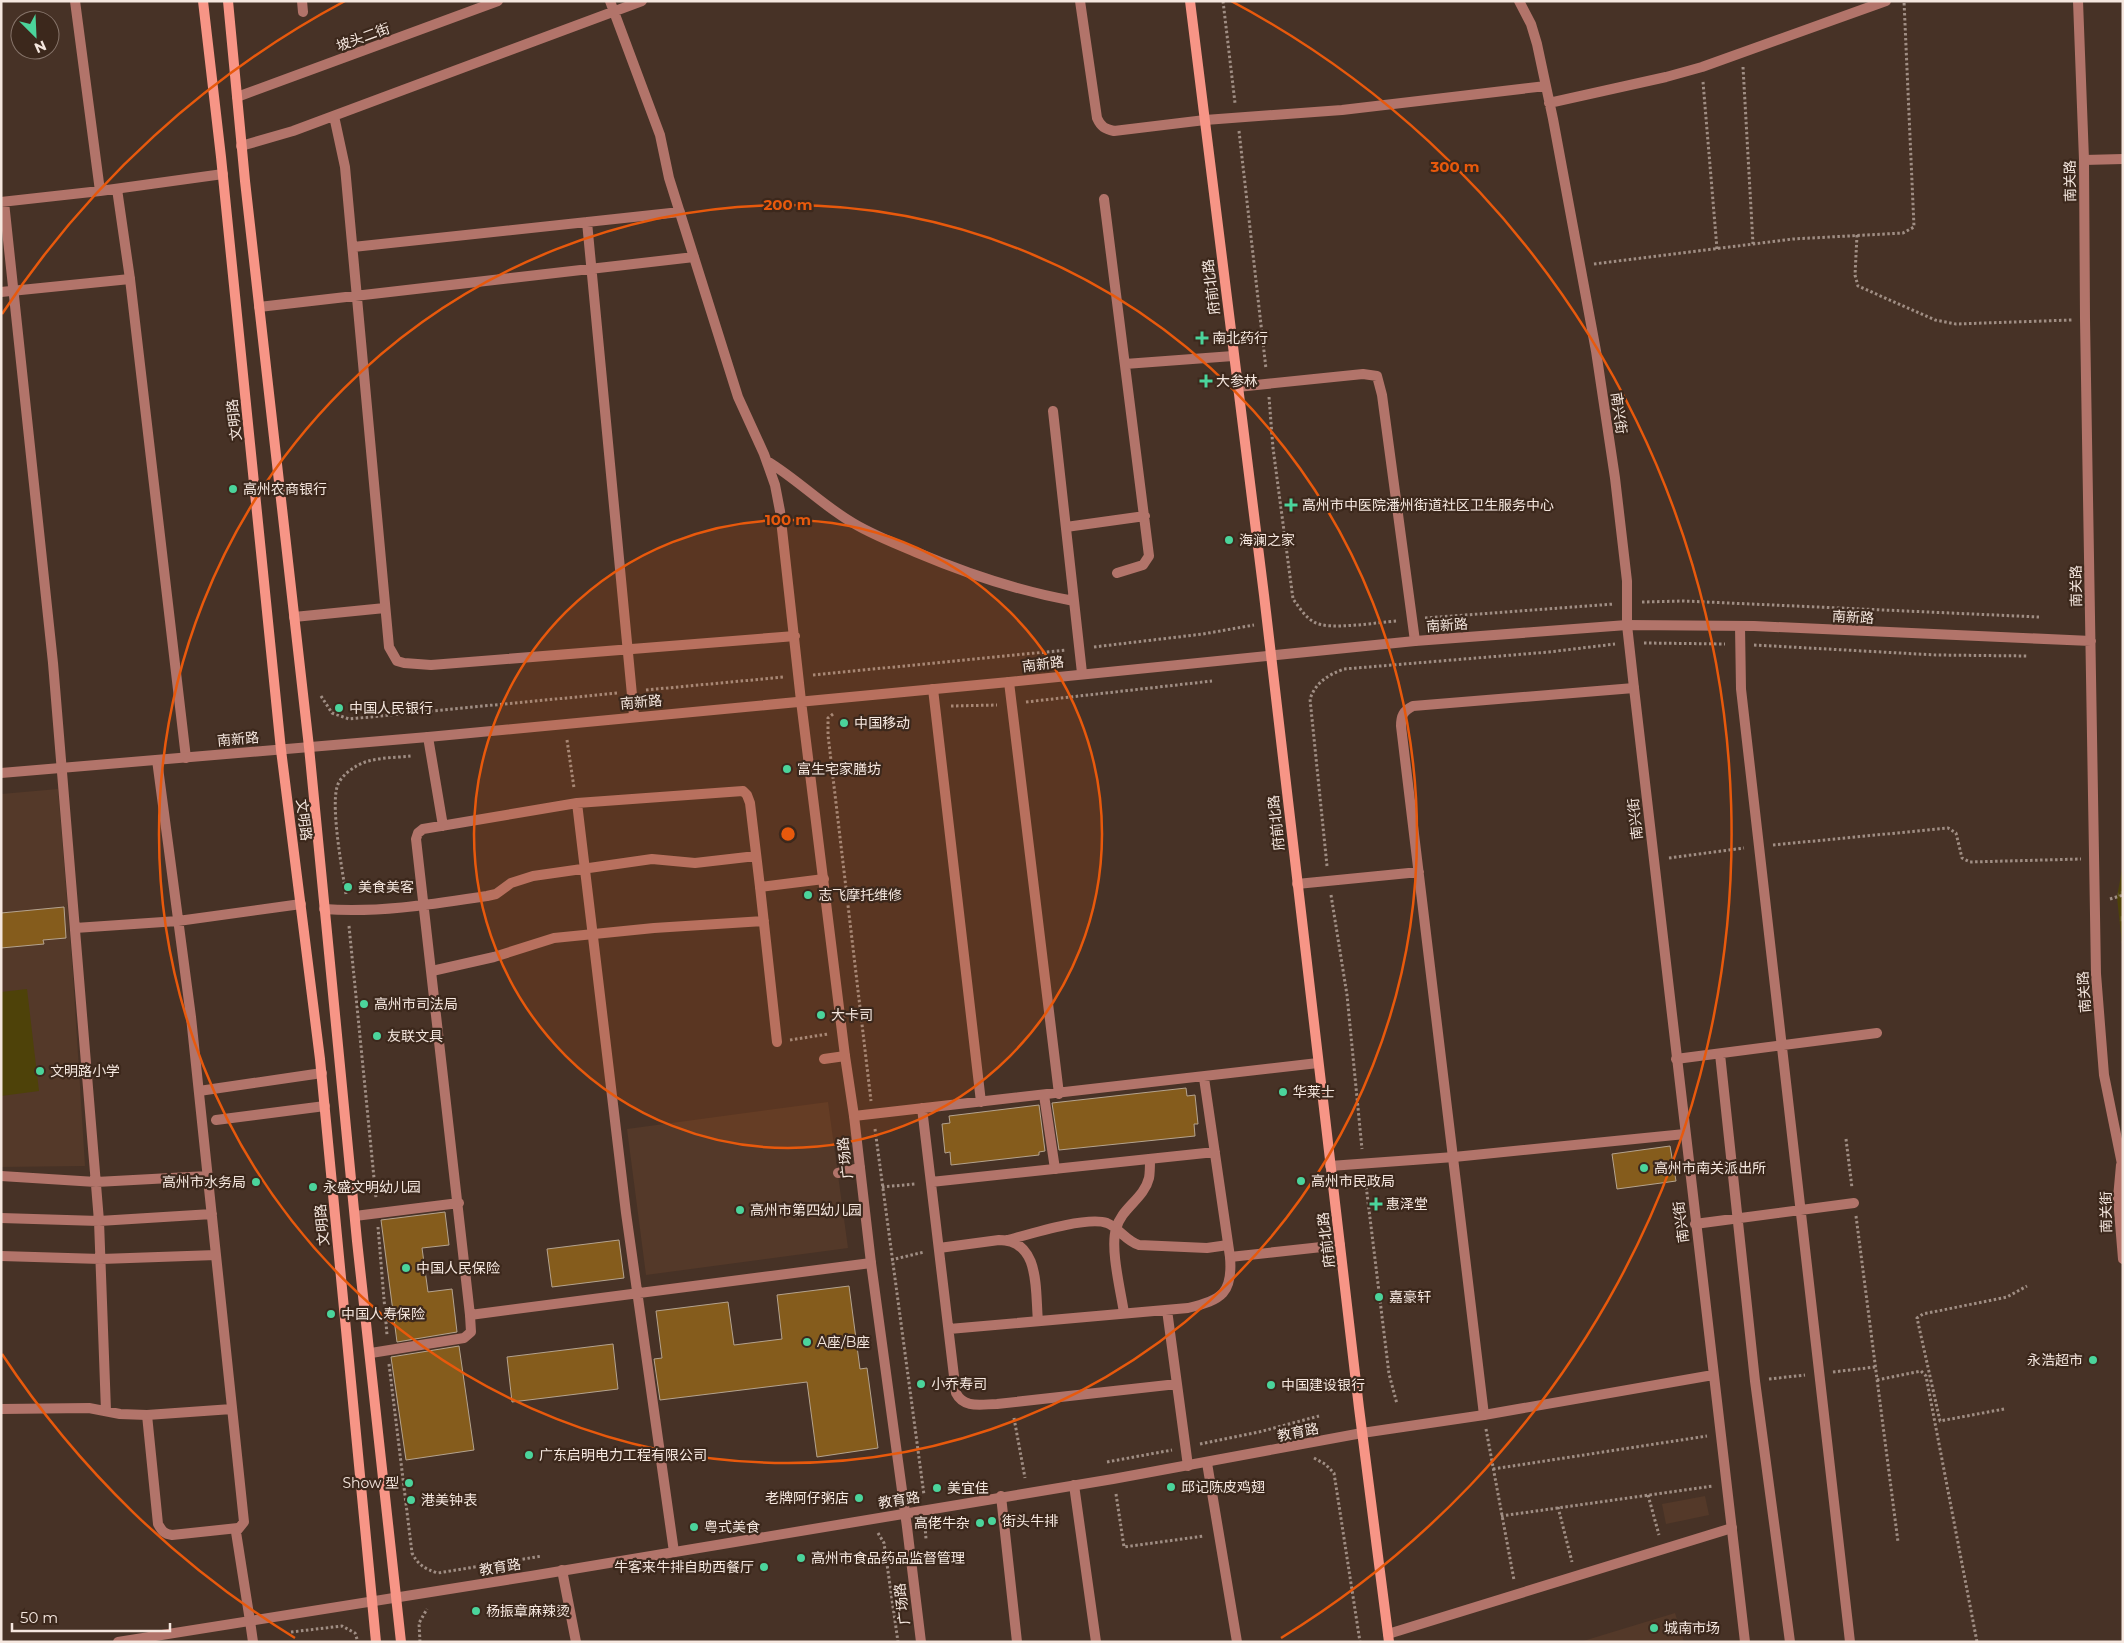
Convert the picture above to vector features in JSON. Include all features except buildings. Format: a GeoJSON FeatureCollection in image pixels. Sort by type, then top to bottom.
{"type":"FeatureCollection","features":[{"type":"Feature","properties":{"kind":"main road","name":"文明路"},"geometry":{"type":"LineString","coordinates":[[203,1],[223,174],[281,750],[322,1073],[376,1642]]}},
{"type":"Feature","properties":{"kind":"main road","name":"文明路"},"geometry":{"type":"LineString","coordinates":[[228,1],[241,146],[309,747],[355,1216],[401,1642]]}},
{"type":"Feature","properties":{"kind":"main road","name":"府前北路"},"geometry":{"type":"LineString","coordinates":[[1190,1],[1266,621],[1362,1433],[1389,1638]]}},
{"type":"Feature","properties":{"kind":"street"},"geometry":{"type":"LineString","coordinates":[[75,1],[100,191]]}},
{"type":"Feature","properties":{"kind":"street","name":"坡头二街"},"geometry":{"type":"LineString","coordinates":[[237,97],[498,1]]}},
{"type":"Feature","properties":{"kind":"street","name":"广场路"},"geometry":{"type":"LineString","coordinates":[[610,1],[660,135],[669,178],[738,397],[767,461],[775,485],[780,511],[800,676],[801,701],[842,1032],[921,1642]]}},
{"type":"Feature","properties":{"kind":"street"},"geometry":{"type":"LineString","coordinates":[[241,146],[293,131],[642,1]]}},
{"type":"Feature","properties":{"kind":"street"},"geometry":{"type":"LineString","coordinates":[[1080,1],[1097,118],[1100,125],[1105,129],[1114,131],[1204,120],[1342,110],[1546,86]]}},
{"type":"Feature","properties":{"kind":"street","name":"南兴街"},"geometry":{"type":"LineString","coordinates":[[1519,1],[1531,24],[1546,86],[1596,351],[1613,468],[1627,581],[1627,625],[1653,860],[1744,1642]]}},
{"type":"Feature","properties":{"kind":"street"},"geometry":{"type":"LineString","coordinates":[[1549,103],[1702,67],[1742,51],[1886,1]]}},
{"type":"Feature","properties":{"kind":"street","name":"南关路"},"geometry":{"type":"LineString","coordinates":[[2078,1],[2084,160],[2096,974],[2104,1075],[2122,1167]]}},
{"type":"Feature","properties":{"kind":"street"},"geometry":{"type":"LineString","coordinates":[[334,116],[345,166],[354,247],[385,608],[391,651],[397,660],[404,663],[432,665],[795,636]]}},
{"type":"Feature","properties":{"kind":"street"},"geometry":{"type":"LineString","coordinates":[[2084,160],[2123,159]]}},
{"type":"Feature","properties":{"kind":"street"},"geometry":{"type":"LineString","coordinates":[[106,1411],[99,1221],[53,663],[3,202],[223,174]]}},
{"type":"Feature","properties":{"kind":"street"},"geometry":{"type":"LineString","coordinates":[[117,189],[130,279],[186,758]]}},
{"type":"Feature","properties":{"kind":"street"},"geometry":{"type":"LineString","coordinates":[[1104,199],[1150,556],[1146,562],[1134,569],[1117,573]]}},
{"type":"Feature","properties":{"kind":"street"},"geometry":{"type":"LineString","coordinates":[[354,247],[680,212]]}},
{"type":"Feature","properties":{"kind":"street"},"geometry":{"type":"LineString","coordinates":[[587,222],[626,650],[634,716]]}},
{"type":"Feature","properties":{"kind":"street"},"geometry":{"type":"LineString","coordinates":[[259,307],[694,257]]}},
{"type":"Feature","properties":{"kind":"street"},"geometry":{"type":"LineString","coordinates":[[1,292],[130,279]]}},
{"type":"Feature","properties":{"kind":"street"},"geometry":{"type":"LineString","coordinates":[[1125,364],[1233,356]]}},
{"type":"Feature","properties":{"kind":"street"},"geometry":{"type":"LineString","coordinates":[[1237,387],[1363,374],[1377,376],[1382,395],[1415,641]]}},
{"type":"Feature","properties":{"kind":"street"},"geometry":{"type":"LineString","coordinates":[[1053,411],[1082,673]]}},
{"type":"Feature","properties":{"kind":"street"},"geometry":{"type":"LineString","coordinates":[[767,461],[790,475],[852,523],[894,543],[989,580],[1032,594],[1074,601]]}},
{"type":"Feature","properties":{"kind":"street"},"geometry":{"type":"LineString","coordinates":[[1066,527],[1145,516]]}},
{"type":"Feature","properties":{"kind":"street"},"geometry":{"type":"LineString","coordinates":[[294,617],[385,608]]}},
{"type":"Feature","properties":{"kind":"street","name":"南新路"},"geometry":{"type":"LineString","coordinates":[[1,773],[428,737],[634,716],[1010,682],[1082,673],[1415,641],[1627,625],[1740,626],[2091,641]]}},
{"type":"Feature","properties":{"kind":"street"},"geometry":{"type":"LineString","coordinates":[[1740,626],[1741,689],[1850,1642]]}},
{"type":"Feature","properties":{"kind":"street"},"geometry":{"type":"LineString","coordinates":[[1010,682],[1058,1094]]}},
{"type":"Feature","properties":{"kind":"street"},"geometry":{"type":"LineString","coordinates":[[1484,1415],[1401,726],[1402,717],[1406,710],[1413,706],[1634,688]]}},
{"type":"Feature","properties":{"kind":"street"},"geometry":{"type":"LineString","coordinates":[[933,689],[982,1102]]}},
{"type":"Feature","properties":{"kind":"street"},"geometry":{"type":"LineString","coordinates":[[428,737],[443,826]]}},
{"type":"Feature","properties":{"kind":"street"},"geometry":{"type":"LineString","coordinates":[[157,760],[208,1176],[244,1522],[236,1532],[253,1642]]}},
{"type":"Feature","properties":{"kind":"street"},"geometry":{"type":"LineString","coordinates":[[371,1353],[464,1338],[471,1332],[459,1203],[416,839],[420,831],[577,803],[743,791],[748,795],[750,803],[777,1042]]}},
{"type":"Feature","properties":{"kind":"street"},"geometry":{"type":"LineString","coordinates":[[577,803],[637,1292],[674,1552]]}},
{"type":"Feature","properties":{"kind":"street"},"geometry":{"type":"LineString","coordinates":[[324,909],[348,911],[424,905],[496,894],[511,883],[521,879],[652,859],[695,862],[756,856]]}},
{"type":"Feature","properties":{"kind":"street"},"geometry":{"type":"LineString","coordinates":[[1297,884],[1419,872]]}},
{"type":"Feature","properties":{"kind":"street"},"geometry":{"type":"LineString","coordinates":[[760,887],[824,879]]}},
{"type":"Feature","properties":{"kind":"street"},"geometry":{"type":"LineString","coordinates":[[74,928],[178,922],[300,904]]}},
{"type":"Feature","properties":{"kind":"street"},"geometry":{"type":"LineString","coordinates":[[432,971],[494,957],[540,941],[654,928],[764,921]]}},
{"type":"Feature","properties":{"kind":"street"},"geometry":{"type":"LineString","coordinates":[[1676,1059],[1877,1033]]}},
{"type":"Feature","properties":{"kind":"street"},"geometry":{"type":"LineString","coordinates":[[1720,1054],[1755,1381],[1790,1642]]}},
{"type":"Feature","properties":{"kind":"street"},"geometry":{"type":"LineString","coordinates":[[824,1059],[845,1056]]}},
{"type":"Feature","properties":{"kind":"street"},"geometry":{"type":"LineString","coordinates":[[854,1116],[1318,1064]]}},
{"type":"Feature","properties":{"kind":"street"},"geometry":{"type":"LineString","coordinates":[[198,1091],[322,1073]]}},
{"type":"Feature","properties":{"kind":"street"},"geometry":{"type":"LineString","coordinates":[[949,1329],[1167,1310],[1199,1306],[1218,1298],[1227,1288],[1231,1278],[1230,1257],[1204,1078]]}},
{"type":"Feature","properties":{"kind":"street"},"geometry":{"type":"LineString","coordinates":[[1044,1096],[1055,1169]]}},
{"type":"Feature","properties":{"kind":"street"},"geometry":{"type":"LineString","coordinates":[[216,1120],[325,1106]]}},
{"type":"Feature","properties":{"kind":"street"},"geometry":{"type":"LineString","coordinates":[[922,1108],[956,1393],[959,1399],[964,1404],[971,1405],[1177,1384]]}},
{"type":"Feature","properties":{"kind":"street"},"geometry":{"type":"LineString","coordinates":[[1330,1166],[1454,1158],[1685,1134]]}},
{"type":"Feature","properties":{"kind":"street"},"geometry":{"type":"LineString","coordinates":[[931,1182],[1215,1152]]}},
{"type":"Feature","properties":{"kind":"street"},"geometry":{"type":"LineString","coordinates":[[1124,1313],[1114,1243],[1116,1230],[1124,1210],[1143,1192],[1149,1178],[1150,1159]]}},
{"type":"Feature","properties":{"kind":"street","name":"南关街"},"geometry":{"type":"LineString","coordinates":[[2122,1167],[2118,1198],[2123,1260]]}},
{"type":"Feature","properties":{"kind":"street"},"geometry":{"type":"LineString","coordinates":[[838,1173],[860,1168]]}},
{"type":"Feature","properties":{"kind":"street"},"geometry":{"type":"LineString","coordinates":[[1,1176],[96,1182],[208,1176]]}},
{"type":"Feature","properties":{"kind":"street"},"geometry":{"type":"LineString","coordinates":[[355,1216],[459,1203]]}},
{"type":"Feature","properties":{"kind":"street"},"geometry":{"type":"LineString","coordinates":[[1696,1224],[1854,1203]]}},
{"type":"Feature","properties":{"kind":"street"},"geometry":{"type":"LineString","coordinates":[[1,1218],[99,1221],[212,1214]]}},
{"type":"Feature","properties":{"kind":"street"},"geometry":{"type":"LineString","coordinates":[[939,1248],[1008,1240],[1080,1223],[1099,1222],[1108,1224],[1130,1242],[1139,1245],[1207,1248],[1228,1245]]}},
{"type":"Feature","properties":{"kind":"street"},"geometry":{"type":"LineString","coordinates":[[1008,1240],[1024,1248],[1031,1262],[1038,1321]]}},
{"type":"Feature","properties":{"kind":"street"},"geometry":{"type":"LineString","coordinates":[[1230,1257],[1340,1245]]}},
{"type":"Feature","properties":{"kind":"street"},"geometry":{"type":"LineString","coordinates":[[1,1256],[101,1259],[216,1255]]}},
{"type":"Feature","properties":{"kind":"street"},"geometry":{"type":"LineString","coordinates":[[470,1314],[871,1263]]}},
{"type":"Feature","properties":{"kind":"street"},"geometry":{"type":"LineString","coordinates":[[1167,1310],[1188,1466]]}},
{"type":"Feature","properties":{"kind":"street","name":"教育路"},"geometry":{"type":"LineString","coordinates":[[118,1642],[1113,1479],[1208,1463],[1362,1433],[1484,1415],[1713,1376]]}},
{"type":"Feature","properties":{"kind":"street"},"geometry":{"type":"LineString","coordinates":[[1,1409],[89,1408],[147,1415],[232,1409]]}},
{"type":"Feature","properties":{"kind":"street"},"geometry":{"type":"LineString","coordinates":[[147,1415],[158,1524],[162,1530],[166,1534],[172,1535],[238,1528]]}},
{"type":"Feature","properties":{"kind":"street"},"geometry":{"type":"LineString","coordinates":[[1208,1463],[1237,1642]]}},
{"type":"Feature","properties":{"kind":"street"},"geometry":{"type":"LineString","coordinates":[[1074,1485],[1096,1642]]}},
{"type":"Feature","properties":{"kind":"street"},"geometry":{"type":"LineString","coordinates":[[1001,1496],[1017,1642]]}},
{"type":"Feature","properties":{"kind":"street"},"geometry":{"type":"LineString","coordinates":[[1389,1638],[1517,1595],[1732,1528]]}},
{"type":"Feature","properties":{"kind":"street"},"geometry":{"type":"LineString","coordinates":[[562,1570],[576,1642]]}},
{"type":"Feature","properties":{"kind":"path"},"geometry":{"type":"LineString","coordinates":[[1223,1],[1273,448],[1293,599],[1308,618],[1316,624],[1330,626],[1627,603],[1684,601],[2039,616]]}},
{"type":"Feature","properties":{"kind":"path"},"geometry":{"type":"LineString","coordinates":[[1580,266],[1753,244],[1903,233],[1914,227],[1904,1]]}},
{"type":"Feature","properties":{"kind":"path"},"geometry":{"type":"LineString","coordinates":[[1742,51],[1753,244]]}},
{"type":"Feature","properties":{"kind":"path"},"geometry":{"type":"LineString","coordinates":[[1702,67],[1717,249]]}},
{"type":"Feature","properties":{"kind":"path"},"geometry":{"type":"LineString","coordinates":[[1857,235],[1855,275],[1858,286],[1935,320],[1956,324],[2085,319]]}},
{"type":"Feature","properties":{"kind":"path"},"geometry":{"type":"LineString","coordinates":[[319,690],[321,699],[332,713],[348,719],[1079,648],[1194,635],[1266,621]]}},
{"type":"Feature","properties":{"kind":"path"},"geometry":{"type":"LineString","coordinates":[[1397,1404],[1389,1374],[1364,1163],[1347,995],[1328,880],[1312,733],[1310,699],[1316,686],[1322,680],[1344,669],[1550,652],[1629,643],[1741,645],[1936,655],[2037,656]]}},
{"type":"Feature","properties":{"kind":"path"},"geometry":{"type":"LineString","coordinates":[[935,707],[1012,704],[1212,681]]}},
{"type":"Feature","properties":{"kind":"path"},"geometry":{"type":"LineString","coordinates":[[843,711],[833,713],[828,718],[827,724],[891,1260],[926,1510],[924,1523],[926,1543]]}},
{"type":"Feature","properties":{"kind":"path"},"geometry":{"type":"LineString","coordinates":[[564,723],[577,803]]}},
{"type":"Feature","properties":{"kind":"path"},"geometry":{"type":"LineString","coordinates":[[1653,860],[1760,846],[1948,828],[1956,833],[1962,858],[1970,862],[2094,858]]}},
{"type":"Feature","properties":{"kind":"path"},"geometry":{"type":"LineString","coordinates":[[777,1042],[842,1032]]}},
{"type":"Feature","properties":{"kind":"path"},"geometry":{"type":"LineString","coordinates":[[1846,1139],[1898,1542]]}},
{"type":"Feature","properties":{"kind":"path"},"geometry":{"type":"LineString","coordinates":[[863,1188],[931,1182]]}},
{"type":"Feature","properties":{"kind":"path"},"geometry":{"type":"LineString","coordinates":[[871,1263],[939,1248]]}},
{"type":"Feature","properties":{"kind":"path"},"geometry":{"type":"LineString","coordinates":[[2004,1409],[1940,1421],[1917,1322],[1920,1315],[2007,1297],[2027,1286]]}},
{"type":"Feature","properties":{"kind":"path"},"geometry":{"type":"LineString","coordinates":[[1755,1381],[1875,1368]]}},
{"type":"Feature","properties":{"kind":"path"},"geometry":{"type":"LineString","coordinates":[[1877,1380],[1929,1370]]}},
{"type":"Feature","properties":{"kind":"path"},"geometry":{"type":"LineString","coordinates":[[1922,1372],[1926,1376],[1977,1642]]}},
{"type":"Feature","properties":{"kind":"path"},"geometry":{"type":"LineString","coordinates":[[1011,1402],[1028,1492]]}},
{"type":"Feature","properties":{"kind":"path"},"geometry":{"type":"LineString","coordinates":[[1484,1415],[1517,1595]]}},
{"type":"Feature","properties":{"kind":"path"},"geometry":{"type":"LineString","coordinates":[[1101,1463],[1259,1432],[1319,1416]]}},
{"type":"Feature","properties":{"kind":"path"},"geometry":{"type":"LineString","coordinates":[[1493,1469],[1720,1434]]}},
{"type":"Feature","properties":{"kind":"path"},"geometry":{"type":"LineString","coordinates":[[1016,1478],[1035,1475]]}},
{"type":"Feature","properties":{"kind":"path"},"geometry":{"type":"LineString","coordinates":[[1113,1479],[1124,1547],[1220,1534]]}},
{"type":"Feature","properties":{"kind":"path"},"geometry":{"type":"LineString","coordinates":[[1501,1516],[1726,1484]]}},
{"type":"Feature","properties":{"kind":"path"},"geometry":{"type":"LineString","coordinates":[[924,1494],[934,1492]]}},
{"type":"Feature","properties":{"kind":"path"},"geometry":{"type":"LineString","coordinates":[[1648,1495],[1664,1550]]}},
{"type":"Feature","properties":{"kind":"path"},"geometry":{"type":"LineString","coordinates":[[1558,1507],[1576,1577]]}},
{"type":"Feature","properties":{"kind":"path"},"geometry":{"type":"LineString","coordinates":[[875,1533],[879,1533],[884,1543],[898,1642]]}},
{"type":"Feature","properties":{"kind":"path"},"geometry":{"type":"LineString","coordinates":[[420,1642],[419,1623],[427,1609],[433,1605]]}},
{"type":"Feature","properties":{"kind":"path"},"geometry":{"type":"LineString","coordinates":[[288,1632],[342,1626],[355,1632],[358,1642]]}},
{"type":"Feature","properties":{"kind":"shaded area","name":"文明路小学"},"geometry":{"type":"Polygon","coordinates":[[[58,789],[73,975],[85,1166],[1,1167],[1,794],[58,789]]]}},
{"type":"Feature","properties":{"kind":"shaded area","name":"高州市第四幼儿园"},"geometry":{"type":"Polygon","coordinates":[[[828,1102],[848,1248],[646,1275],[627,1129],[828,1102]]]}},
{"type":"Feature","properties":{"kind":"shaded area"},"geometry":{"type":"Polygon","coordinates":[[[1705,1496],[1709,1515],[1666,1524],[1662,1504],[1705,1496]]]}},
{"type":"Feature","properties":{"kind":"shaded area","name":"城南市场"},"geometry":{"type":"Polygon","coordinates":[[[1675,1613],[1684,1642],[1580,1642],[1675,1613]]]}},
{"type":"Feature","properties":{"kind":"green space"},"geometry":{"type":"Polygon","coordinates":[[[2123,864],[2123,954],[2117,897],[2123,864]]]}},
{"type":"Feature","properties":{"kind":"green space"},"geometry":{"type":"Polygon","coordinates":[[[27,989],[39,1091],[1,1096],[1,992],[27,989]]]}},
{"type":"Feature","properties":{"kind":"place","name":"南北药行"},"geometry":{"type":"Point","coordinates":[1202,338]}},
{"type":"Feature","properties":{"kind":"place","name":"大参林"},"geometry":{"type":"Point","coordinates":[1206,381]}},
{"type":"Feature","properties":{"kind":"place","name":"高州农商银行"},"geometry":{"type":"Point","coordinates":[233,489]}},
{"type":"Feature","properties":{"kind":"place","name":"高州市中医院潘州街道社区卫生服务中心"},"geometry":{"type":"Point","coordinates":[1291,505]}},
{"type":"Feature","properties":{"kind":"place","name":"海澜之家"},"geometry":{"type":"Point","coordinates":[1229,540]}},
{"type":"Feature","properties":{"kind":"place","name":"中国人民银行"},"geometry":{"type":"Point","coordinates":[339,708]}},
{"type":"Feature","properties":{"kind":"place","name":"中国移动"},"geometry":{"type":"Point","coordinates":[844,723]}},
{"type":"Feature","properties":{"kind":"place","name":"富生宅家膳坊"},"geometry":{"type":"Point","coordinates":[787,769]}},
{"type":"Feature","properties":{"kind":"place","name":"美食美客"},"geometry":{"type":"Point","coordinates":[348,887]}},
{"type":"Feature","properties":{"kind":"place","name":"志飞摩托维修"},"geometry":{"type":"Point","coordinates":[808,895]}},
{"type":"Feature","properties":{"kind":"place","name":"高州市司法局"},"geometry":{"type":"Point","coordinates":[364,1004]}},
{"type":"Feature","properties":{"kind":"place","name":"大卡司"},"geometry":{"type":"Point","coordinates":[821,1015]}},
{"type":"Feature","properties":{"kind":"place","name":"友联文具"},"geometry":{"type":"Point","coordinates":[377,1036]}},
{"type":"Feature","properties":{"kind":"place","name":"文明路小学"},"geometry":{"type":"Point","coordinates":[40,1071]}},
{"type":"Feature","properties":{"kind":"place","name":"华莱士"},"geometry":{"type":"Point","coordinates":[1283,1092]}},
{"type":"Feature","properties":{"kind":"place","name":"高州市南关派出所"},"geometry":{"type":"Point","coordinates":[1644,1168]}},
{"type":"Feature","properties":{"kind":"place","name":"高州市民政局"},"geometry":{"type":"Point","coordinates":[1301,1181]}},
{"type":"Feature","properties":{"kind":"place","name":"高州市水务局"},"geometry":{"type":"Point","coordinates":[256,1182]}},
{"type":"Feature","properties":{"kind":"place","name":"永盛文明幼儿园"},"geometry":{"type":"Point","coordinates":[313,1187]}},
{"type":"Feature","properties":{"kind":"place","name":"惠泽堂"},"geometry":{"type":"Point","coordinates":[1376,1204]}},
{"type":"Feature","properties":{"kind":"place","name":"高州市第四幼儿园"},"geometry":{"type":"Point","coordinates":[740,1210]}},
{"type":"Feature","properties":{"kind":"place","name":"中国人民保险"},"geometry":{"type":"Point","coordinates":[406,1268]}},
{"type":"Feature","properties":{"kind":"place","name":"嘉豪轩"},"geometry":{"type":"Point","coordinates":[1379,1297]}},
{"type":"Feature","properties":{"kind":"place","name":"中国人寿保险"},"geometry":{"type":"Point","coordinates":[331,1314]}},
{"type":"Feature","properties":{"kind":"place","name":"A座/B座"},"geometry":{"type":"Point","coordinates":[807,1342]}},
{"type":"Feature","properties":{"kind":"place","name":"永浩超市"},"geometry":{"type":"Point","coordinates":[2093,1360]}},
{"type":"Feature","properties":{"kind":"place","name":"小乔寿司"},"geometry":{"type":"Point","coordinates":[921,1384]}},
{"type":"Feature","properties":{"kind":"place","name":"中国建设银行"},"geometry":{"type":"Point","coordinates":[1271,1385]}},
{"type":"Feature","properties":{"kind":"place","name":"广东启明电力工程有限公司"},"geometry":{"type":"Point","coordinates":[529,1455]}},
{"type":"Feature","properties":{"kind":"place","name":"Show 型"},"geometry":{"type":"Point","coordinates":[409,1483]}},
{"type":"Feature","properties":{"kind":"place","name":"邱记陈皮鸡翅"},"geometry":{"type":"Point","coordinates":[1171,1487]}},
{"type":"Feature","properties":{"kind":"place","name":"美宜佳"},"geometry":{"type":"Point","coordinates":[937,1488]}},
{"type":"Feature","properties":{"kind":"place","name":"老牌阿仔粥店"},"geometry":{"type":"Point","coordinates":[859,1498]}},
{"type":"Feature","properties":{"kind":"place","name":"港美钟表"},"geometry":{"type":"Point","coordinates":[411,1500]}},
{"type":"Feature","properties":{"kind":"place","name":"街头牛排"},"geometry":{"type":"Point","coordinates":[992,1521]}},
{"type":"Feature","properties":{"kind":"place","name":"高佬牛杂"},"geometry":{"type":"Point","coordinates":[980,1523]}},
{"type":"Feature","properties":{"kind":"place","name":"粤式美食"},"geometry":{"type":"Point","coordinates":[694,1527]}},
{"type":"Feature","properties":{"kind":"place","name":"高州市食品药品监督管理"},"geometry":{"type":"Point","coordinates":[801,1558]}},
{"type":"Feature","properties":{"kind":"place","name":"牛客来牛排自助西餐厅"},"geometry":{"type":"Point","coordinates":[764,1567]}},
{"type":"Feature","properties":{"kind":"place","name":"杨振章麻辣烫"},"geometry":{"type":"Point","coordinates":[476,1611]}},
{"type":"Feature","properties":{"kind":"place","name":"城南市场"},"geometry":{"type":"Point","coordinates":[1654,1628]}}]}
